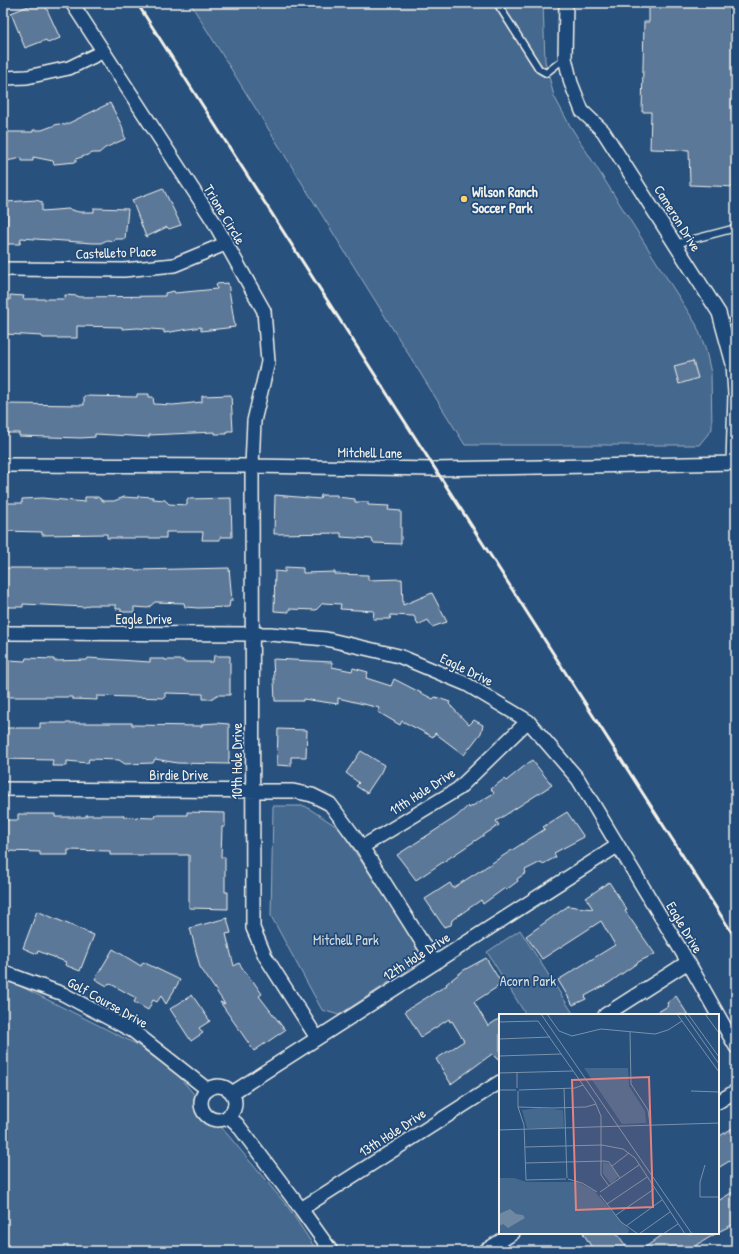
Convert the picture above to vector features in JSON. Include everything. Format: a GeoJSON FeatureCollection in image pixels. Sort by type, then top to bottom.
{"type":"FeatureCollection","features":[{"type":"Feature","properties":{"kind":"street","name":"Trione Circle"},"geometry":{"type":"LineString","coordinates":[[72,3],[102,52],[214,222],[264,311],[268,362],[254,421],[252,466]]}},
{"type":"Feature","properties":{"kind":"street","name":"Cameron Drive"},"geometry":{"type":"LineString","coordinates":[[566,3],[565,58],[571,83],[582,111],[603,131],[719,313],[733,364],[735,394],[734,463]]}},
{"type":"Feature","properties":{"kind":"street"},"geometry":{"type":"LineString","coordinates":[[3,78],[27,77],[69,68],[102,52]]}},
{"type":"Feature","properties":{"kind":"street","name":"Castelleto Place"},"geometry":{"type":"LineString","coordinates":[[3,269],[124,270],[174,265],[225,244]]}},
{"type":"Feature","properties":{"kind":"street","name":"Mitchell Lane"},"geometry":{"type":"LineString","coordinates":[[3,466],[252,466],[434,469],[734,463]]}},
{"type":"Feature","properties":{"kind":"street","name":"10th Hole Drive"},"geometry":{"type":"LineString","coordinates":[[252,466],[253,928],[265,956],[317,1038]]}},
{"type":"Feature","properties":{"kind":"street","name":"Eagle Drive"},"geometry":{"type":"LineString","coordinates":[[3,633],[253,634],[326,640],[399,656],[466,684],[528,721],[578,778],[717,1014]]}},
{"type":"Feature","properties":{"kind":"street","name":"11th Hole Drive"},"geometry":{"type":"LineString","coordinates":[[362,847],[458,789],[528,721]]}},
{"type":"Feature","properties":{"kind":"street","name":"Birdie Drive"},"geometry":{"type":"LineString","coordinates":[[3,789],[293,791],[312,795],[330,804],[362,847],[435,963]]}},
{"type":"Feature","properties":{"kind":"street","name":"12th Hole Drive"},"geometry":{"type":"LineString","coordinates":[[232,1093],[617,846]]}},
{"type":"Feature","properties":{"kind":"street"},"geometry":{"type":"LineString","coordinates":[[607,1014],[688,962]]}},
{"type":"Feature","properties":{"kind":"street","name":"Golf Course Drive"},"geometry":{"type":"LineString","coordinates":[[3,972],[63,994],[133,1031],[208,1090]]}},
{"type":"Feature","properties":{"kind":"street","name":"Eagle Drive"},"geometry":{"type":"LineString","coordinates":[[719,1017],[736,1047]]}},
{"type":"Feature","properties":{"kind":"street","name":"13th Hole Drive"},"geometry":{"type":"LineString","coordinates":[[301,1208],[499,1083]]}},
{"type":"Feature","properties":{"kind":"street"},"geometry":{"type":"LineString","coordinates":[[216,1086],[221,1086],[232,1093],[235,1102],[234,1107],[228,1116],[218,1119],[212,1118],[204,1111],[201,1101],[208,1090],[216,1086]]}},
{"type":"Feature","properties":{"kind":"street"},"geometry":{"type":"LineString","coordinates":[[719,1101],[736,1091]]}},
{"type":"Feature","properties":{"kind":"street"},"geometry":{"type":"LineString","coordinates":[[228,1116],[237,1124],[301,1208],[331,1251]]}},
{"type":"Feature","properties":{"kind":"street"},"geometry":{"type":"LineString","coordinates":[[485,1251],[511,1234]]}},
{"type":"Feature","properties":{"kind":"lane"},"geometry":{"type":"LineString","coordinates":[[498,3],[539,69],[546,72],[565,58]]}},
{"type":"Feature","properties":{"kind":"lane"},"geometry":{"type":"LineString","coordinates":[[675,244],[736,228]]}},
{"type":"Feature","properties":{"kind":"green space","name":"Wilson Ranch Soccer Park"},"geometry":{"type":"Polygon","coordinates":[[[190,3],[543,3],[545,61],[554,96],[569,124],[696,324],[705,347],[711,373],[712,429],[699,445],[465,445],[190,3]]]}},
{"type":"Feature","properties":{"kind":"green space","name":"Mitchell Park"},"geometry":{"type":"Polygon","coordinates":[[[273,806],[305,806],[339,828],[417,945],[412,967],[339,1015],[322,1010],[271,916],[273,806]]]}},
{"type":"Feature","properties":{"kind":"green space","name":"Acorn Park"},"geometry":{"type":"Polygon","coordinates":[[[520,930],[573,1014],[525,1014],[487,952],[520,930]]]}},
{"type":"Feature","properties":{"kind":"green space"},"geometry":{"type":"Polygon","coordinates":[[[3,981],[14,983],[136,1044],[177,1074],[288,1207],[317,1251],[3,1251],[3,981]]]}},
{"type":"Feature","properties":{"kind":"building"},"geometry":{"type":"Polygon","coordinates":[[[36,3],[44,3],[60,38],[48,43],[46,40],[25,48],[11,13],[36,3]]]}},
{"type":"Feature","properties":{"kind":"building"},"geometry":{"type":"Polygon","coordinates":[[[649,3],[736,3],[736,187],[690,185],[689,150],[650,149],[651,112],[642,112],[644,22],[649,22],[649,3]]]}},
{"type":"Feature","properties":{"kind":"building"},"geometry":{"type":"Polygon","coordinates":[[[110,103],[122,126],[125,139],[105,148],[99,153],[93,153],[76,159],[76,162],[54,164],[53,161],[33,157],[33,161],[22,161],[22,158],[6,161],[7,132],[33,132],[33,130],[42,130],[58,124],[65,125],[110,103]]]}},
{"type":"Feature","properties":{"kind":"building"},"geometry":{"type":"Polygon","coordinates":[[[163,188],[181,225],[169,229],[167,227],[146,237],[132,200],[163,188]]]}},
{"type":"Feature","properties":{"kind":"building"},"geometry":{"type":"Polygon","coordinates":[[[36,200],[42,202],[42,211],[68,209],[79,212],[94,212],[94,208],[128,209],[125,239],[115,239],[114,241],[107,240],[101,243],[93,243],[21,238],[20,244],[7,244],[7,202],[36,200]]]}},
{"type":"Feature","properties":{"kind":"building"},"geometry":{"type":"Polygon","coordinates":[[[228,283],[235,327],[201,331],[201,327],[164,333],[164,330],[77,326],[77,338],[42,338],[42,336],[5,334],[6,300],[10,300],[10,295],[24,296],[23,299],[65,299],[65,295],[78,297],[165,296],[165,293],[174,291],[175,293],[217,289],[216,284],[228,283]]]}},
{"type":"Feature","properties":{"kind":"building"},"geometry":{"type":"Polygon","coordinates":[[[693,361],[698,378],[679,384],[674,366],[693,361]]]}},
{"type":"Feature","properties":{"kind":"building"},"geometry":{"type":"Polygon","coordinates":[[[137,394],[149,394],[149,397],[153,397],[154,404],[173,405],[202,402],[202,396],[231,395],[233,431],[227,431],[227,434],[215,434],[215,432],[149,435],[149,437],[95,434],[95,437],[81,438],[19,436],[19,433],[6,433],[7,404],[84,405],[84,396],[137,397],[137,394]]]}},
{"type":"Feature","properties":{"kind":"building"},"geometry":{"type":"Polygon","coordinates":[[[275,495],[320,499],[321,495],[337,495],[337,497],[355,499],[355,502],[368,502],[368,505],[389,506],[388,510],[401,511],[401,544],[373,543],[372,539],[341,537],[341,533],[274,534],[275,495]]]}},
{"type":"Feature","properties":{"kind":"building"},"geometry":{"type":"Polygon","coordinates":[[[138,496],[153,497],[153,499],[165,500],[169,504],[187,505],[187,499],[231,498],[232,537],[220,537],[220,540],[202,540],[203,532],[166,532],[166,538],[107,538],[107,534],[42,535],[42,532],[3,531],[3,503],[22,503],[22,499],[42,498],[85,502],[85,497],[98,497],[103,501],[114,501],[124,497],[138,498],[138,496]]]}},
{"type":"Feature","properties":{"kind":"building"},"geometry":{"type":"Polygon","coordinates":[[[285,567],[303,568],[303,573],[335,572],[335,574],[368,575],[368,580],[402,579],[403,605],[432,593],[447,622],[432,627],[428,620],[418,625],[414,616],[391,615],[390,619],[373,619],[374,611],[340,609],[341,604],[323,603],[316,610],[289,609],[289,612],[274,611],[275,571],[285,572],[285,567]]]}},
{"type":"Feature","properties":{"kind":"building"},"geometry":{"type":"Polygon","coordinates":[[[3,568],[111,568],[135,570],[229,568],[232,601],[230,601],[229,607],[198,608],[185,607],[184,603],[155,602],[148,608],[134,607],[134,612],[121,612],[121,609],[116,609],[116,605],[89,605],[85,607],[23,604],[23,607],[7,607],[7,605],[3,604],[3,568]]]}},
{"type":"Feature","properties":{"kind":"building"},"geometry":{"type":"Polygon","coordinates":[[[214,656],[230,656],[230,695],[217,695],[211,699],[203,699],[203,694],[165,693],[165,698],[97,696],[97,700],[72,699],[72,697],[9,697],[9,660],[25,661],[26,658],[54,659],[54,661],[87,660],[88,658],[150,662],[150,659],[165,659],[183,660],[183,662],[213,662],[214,656]]]}},
{"type":"Feature","properties":{"kind":"building"},"geometry":{"type":"Polygon","coordinates":[[[273,659],[332,662],[332,667],[352,671],[353,668],[368,672],[366,678],[391,686],[394,679],[433,699],[435,697],[450,702],[449,704],[469,725],[474,720],[483,725],[481,733],[464,755],[435,733],[433,737],[402,721],[400,725],[378,712],[380,708],[338,698],[338,704],[303,699],[303,701],[275,701],[273,659]]]}},
{"type":"Feature","properties":{"kind":"building"},"geometry":{"type":"Polygon","coordinates":[[[40,723],[132,723],[132,725],[202,726],[202,724],[229,724],[229,764],[177,763],[155,759],[153,763],[125,764],[119,760],[89,759],[88,763],[67,761],[67,766],[52,766],[53,760],[3,759],[3,728],[40,728],[40,723]]]}},
{"type":"Feature","properties":{"kind":"building"},"geometry":{"type":"Polygon","coordinates":[[[278,729],[307,730],[306,757],[291,757],[291,766],[277,765],[278,729]]]}},
{"type":"Feature","properties":{"kind":"building"},"geometry":{"type":"Polygon","coordinates":[[[361,751],[384,765],[367,793],[356,786],[359,783],[346,773],[361,751]]]}},
{"type":"Feature","properties":{"kind":"building"},"geometry":{"type":"Polygon","coordinates":[[[532,760],[552,785],[496,821],[499,825],[416,880],[397,855],[456,817],[468,806],[469,808],[494,793],[491,789],[504,779],[506,781],[532,760]]]}},
{"type":"Feature","properties":{"kind":"building"},"geometry":{"type":"Polygon","coordinates":[[[187,812],[225,813],[225,827],[222,827],[221,857],[225,857],[225,892],[228,892],[228,909],[189,908],[189,855],[110,855],[110,851],[68,850],[68,855],[40,855],[40,852],[5,851],[6,820],[18,820],[18,814],[55,814],[55,817],[124,815],[124,817],[154,818],[155,815],[187,815],[187,812]]]}},
{"type":"Feature","properties":{"kind":"building"},"geometry":{"type":"Polygon","coordinates":[[[567,812],[584,837],[554,853],[556,857],[543,864],[541,862],[525,870],[526,873],[517,879],[518,881],[506,890],[505,888],[483,904],[481,900],[452,920],[451,925],[444,927],[425,899],[450,883],[453,888],[545,829],[543,827],[567,812]]]}},
{"type":"Feature","properties":{"kind":"building"},"geometry":{"type":"Polygon","coordinates":[[[609,882],[627,910],[625,911],[655,954],[640,961],[609,983],[585,996],[586,999],[573,1005],[558,980],[615,945],[601,921],[542,959],[526,936],[568,906],[593,909],[586,898],[609,882]]]}},
{"type":"Feature","properties":{"kind":"building"},"geometry":{"type":"Polygon","coordinates":[[[37,911],[94,935],[80,971],[65,965],[66,962],[38,951],[37,954],[23,948],[37,911]]]}},
{"type":"Feature","properties":{"kind":"building"},"geometry":{"type":"Polygon","coordinates":[[[227,918],[231,933],[226,934],[234,966],[239,963],[262,994],[259,996],[285,1030],[254,1051],[220,1002],[225,1004],[200,967],[190,928],[227,918]]]}},
{"type":"Feature","properties":{"kind":"building"},"geometry":{"type":"Polygon","coordinates":[[[113,949],[141,966],[143,962],[180,980],[166,1004],[161,996],[157,1002],[153,1000],[148,1010],[134,1002],[136,998],[109,983],[107,986],[95,979],[113,949]]]}},
{"type":"Feature","properties":{"kind":"building"},"geometry":{"type":"Polygon","coordinates":[[[486,958],[502,984],[474,1002],[488,1026],[499,1019],[499,1061],[492,1054],[451,1084],[436,1059],[464,1041],[452,1021],[450,1022],[449,1019],[421,1037],[405,1011],[447,985],[446,984],[464,970],[486,958]]]}},
{"type":"Feature","properties":{"kind":"building"},"geometry":{"type":"Polygon","coordinates":[[[192,995],[210,1021],[199,1028],[203,1033],[191,1041],[170,1009],[192,995]]]}},
{"type":"Feature","properties":{"kind":"building"},"geometry":{"type":"Polygon","coordinates":[[[676,996],[687,1014],[655,1014],[668,1006],[667,1003],[676,996]]]}},
{"type":"Feature","properties":{"kind":"building"},"geometry":{"type":"Polygon","coordinates":[[[736,1126],[736,1157],[719,1167],[719,1136],[736,1126]]]}},
{"type":"Feature","properties":{"kind":"building"},"geometry":{"type":"Polygon","coordinates":[[[736,1190],[736,1223],[719,1232],[719,1200],[736,1190]]]}},
{"type":"Feature","properties":{"kind":"building"},"geometry":{"type":"Polygon","coordinates":[[[584,1234],[618,1234],[629,1251],[594,1251],[584,1234]]]}},
{"type":"Feature","properties":{"kind":"building"},"geometry":{"type":"Polygon","coordinates":[[[664,1234],[715,1234],[687,1251],[640,1251],[664,1234]]]}},
{"type":"Feature","properties":{"kind":"railway"},"geometry":{"type":"LineString","coordinates":[[137,3],[736,939]]}},
{"type":"Feature","properties":{"kind":"place","name":"Wilson Ranch Soccer Park"},"geometry":{"type":"Point","coordinates":[464,199]}}]}
